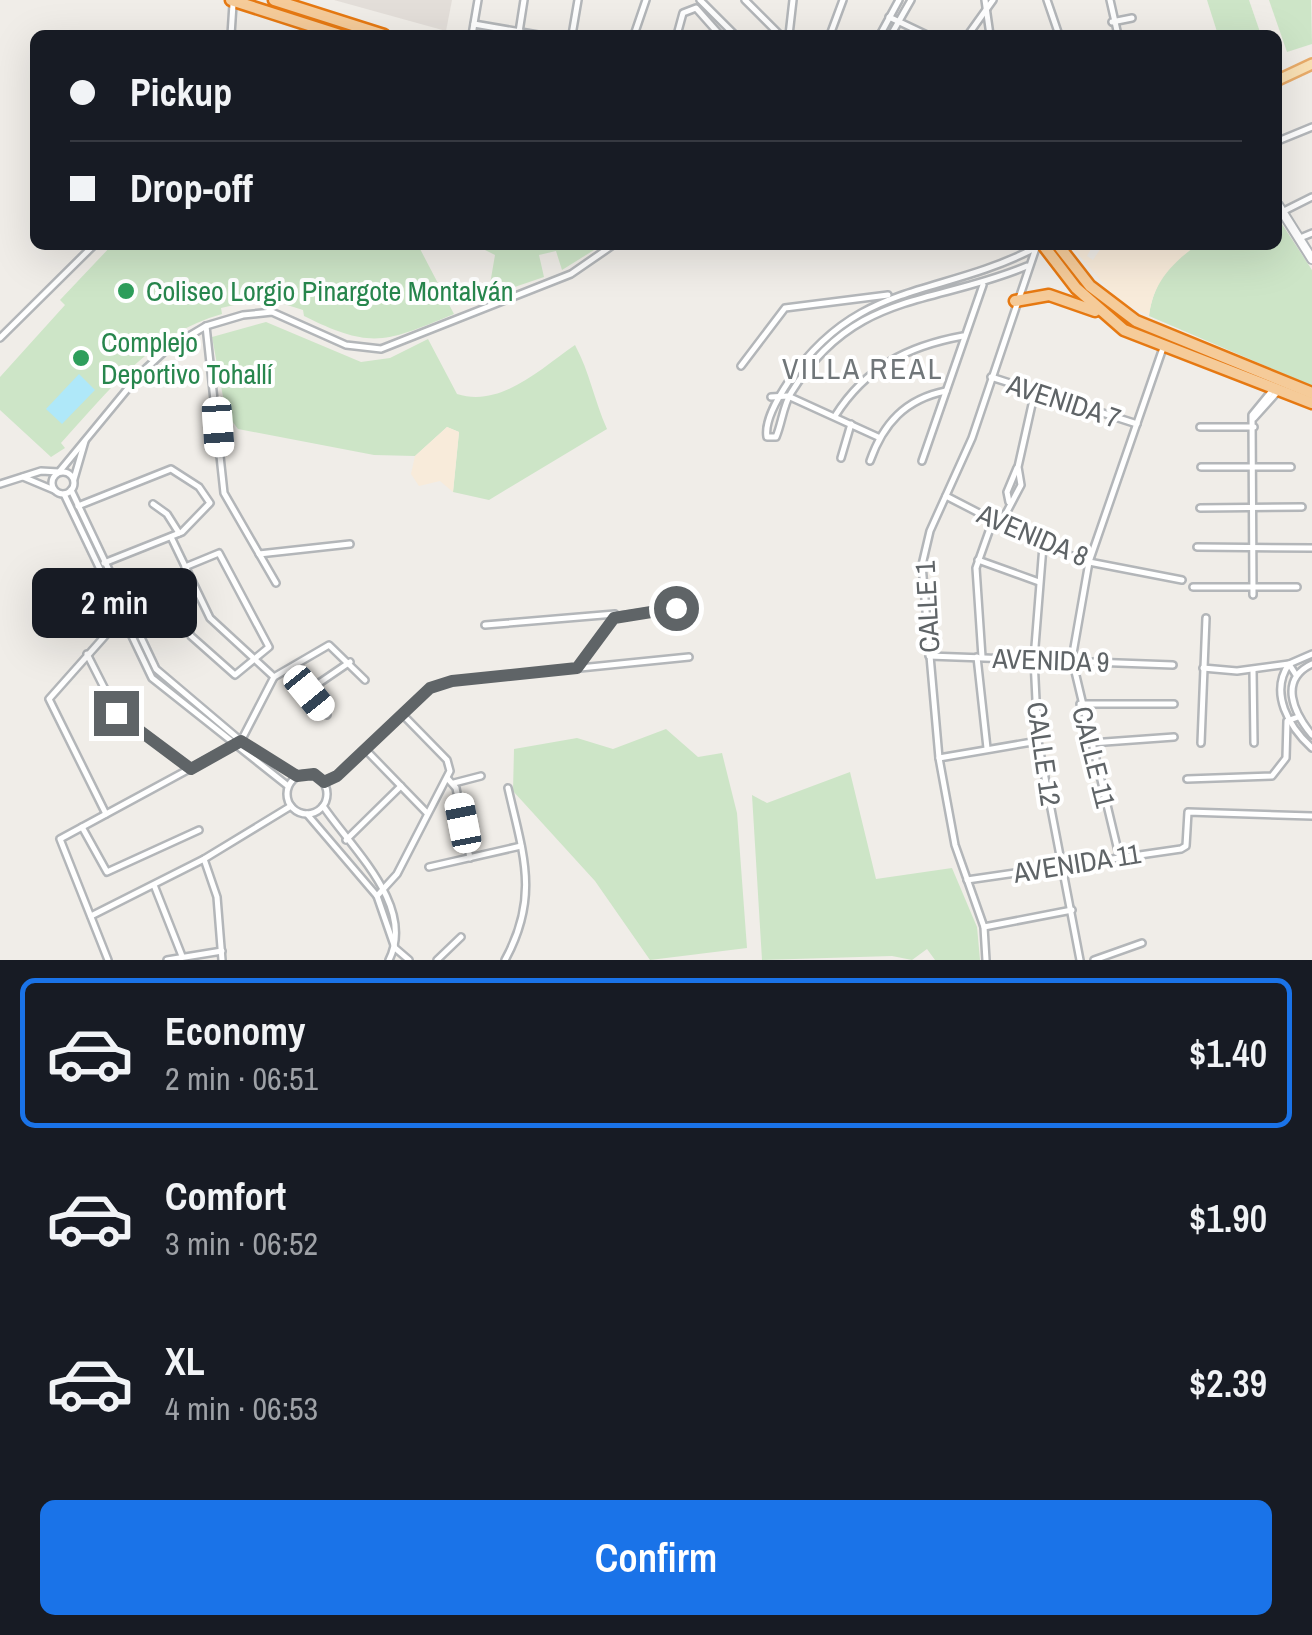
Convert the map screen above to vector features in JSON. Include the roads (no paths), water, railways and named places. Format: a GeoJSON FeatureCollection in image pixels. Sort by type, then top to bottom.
{"type":"FeatureCollection","features":[{"type":"Feature","properties":{"kind":"highway"},"geometry":{"type":"LineString","coordinates":[[233,0],[326,30]]}},
{"type":"Feature","properties":{"kind":"highway"},"geometry":{"type":"LineString","coordinates":[[274,0],[368,30]]}},
{"type":"Feature","properties":{"kind":"highway"},"geometry":{"type":"LineString","coordinates":[[1042,250],[1099,312],[1124,330],[1312,393]]}},
{"type":"Feature","properties":{"kind":"highway"},"geometry":{"type":"LineString","coordinates":[[1062,250],[1090,286],[1136,320],[1312,403]]}},
{"type":"Feature","properties":{"kind":"highway"},"geometry":{"type":"LineString","coordinates":[[1015,301],[1048,295],[1099,312]]}},
{"type":"Feature","properties":{"kind":"main road"},"geometry":{"type":"LineString","coordinates":[[1282,78],[1312,64]]}},
{"type":"Feature","properties":{"kind":"street"},"geometry":{"type":"LineString","coordinates":[[231,30],[233,0]]}},
{"type":"Feature","properties":{"kind":"street"},"geometry":{"type":"LineString","coordinates":[[473,30],[478,0]]}},
{"type":"Feature","properties":{"kind":"street"},"geometry":{"type":"LineString","coordinates":[[519,30],[524,0]]}},
{"type":"Feature","properties":{"kind":"street"},"geometry":{"type":"LineString","coordinates":[[573,30],[578,0]]}},
{"type":"Feature","properties":{"kind":"street"},"geometry":{"type":"LineString","coordinates":[[636,30],[646,0]]}},
{"type":"Feature","properties":{"kind":"street"},"geometry":{"type":"LineString","coordinates":[[700,0],[730,30]]}},
{"type":"Feature","properties":{"kind":"street"},"geometry":{"type":"LineString","coordinates":[[744,0],[775,30]]}},
{"type":"Feature","properties":{"kind":"street"},"geometry":{"type":"LineString","coordinates":[[790,30],[793,0]]}},
{"type":"Feature","properties":{"kind":"street"},"geometry":{"type":"LineString","coordinates":[[832,30],[843,0]]}},
{"type":"Feature","properties":{"kind":"street"},"geometry":{"type":"LineString","coordinates":[[892,30],[899,0]]}},
{"type":"Feature","properties":{"kind":"street"},"geometry":{"type":"LineString","coordinates":[[884,30],[911,0]]}},
{"type":"Feature","properties":{"kind":"street"},"geometry":{"type":"LineString","coordinates":[[1047,0],[1056,30]]}},
{"type":"Feature","properties":{"kind":"street"},"geometry":{"type":"LineString","coordinates":[[1110,0],[1116,30]]}},
{"type":"Feature","properties":{"kind":"street"},"geometry":{"type":"LineString","coordinates":[[971,30],[989,1]]}},
{"type":"Feature","properties":{"kind":"street"},"geometry":{"type":"LineString","coordinates":[[989,1],[990,30]]}},
{"type":"Feature","properties":{"kind":"street"},"geometry":{"type":"LineString","coordinates":[[679,30],[684,13],[691,8],[700,10],[716,30]]}},
{"type":"Feature","properties":{"kind":"street"},"geometry":{"type":"LineString","coordinates":[[893,18],[917,30]]}},
{"type":"Feature","properties":{"kind":"street"},"geometry":{"type":"LineString","coordinates":[[1112,22],[1132,18]]}},
{"type":"Feature","properties":{"kind":"street"},"geometry":{"type":"LineString","coordinates":[[474,24],[508,30]]}},
{"type":"Feature","properties":{"kind":"street"},"geometry":{"type":"LineString","coordinates":[[1282,140],[1312,126]]}},
{"type":"Feature","properties":{"kind":"street"},"geometry":{"type":"LineString","coordinates":[[1282,207],[1312,197]]}},
{"type":"Feature","properties":{"kind":"street"},"geometry":{"type":"LineString","coordinates":[[1282,212],[1312,259]]}},
{"type":"Feature","properties":{"kind":"street"},"geometry":{"type":"LineString","coordinates":[[1297,240],[1312,232]]}},
{"type":"Feature","properties":{"kind":"street"},"geometry":{"type":"LineString","coordinates":[[0,338],[89,250]]}},
{"type":"Feature","properties":{"kind":"street"},"geometry":{"type":"LineString","coordinates":[[54,490],[52,480],[87,434],[167,349],[206,326],[243,314],[272,312],[346,345],[380,349],[571,274],[606,250]]}},
{"type":"Feature","properties":{"kind":"street"},"geometry":{"type":"LineString","coordinates":[[842,328],[907,296],[983,273],[1030,250]]}},
{"type":"Feature","properties":{"kind":"street","name":"CALLE 1"},"geometry":{"type":"LineString","coordinates":[[986,960],[984,926],[966,880],[939,758],[922,565],[930,530],[1036,250]]}},
{"type":"Feature","properties":{"kind":"street"},"geometry":{"type":"LineString","coordinates":[[944,285],[983,284],[1027,266]]}},
{"type":"Feature","properties":{"kind":"street"},"geometry":{"type":"LineString","coordinates":[[922,461],[983,284],[983,273]]}},
{"type":"Feature","properties":{"kind":"street"},"geometry":{"type":"LineString","coordinates":[[741,366],[786,308],[898,293],[907,296]]}},
{"type":"Feature","properties":{"kind":"street"},"geometry":{"type":"LineString","coordinates":[[812,356],[788,396],[772,438],[764,432],[775,396],[812,356],[842,328],[867,308],[898,293]]}},
{"type":"Feature","properties":{"kind":"street"},"geometry":{"type":"LineString","coordinates":[[867,308],[871,315]]}},
{"type":"Feature","properties":{"kind":"street"},"geometry":{"type":"LineString","coordinates":[[206,326],[224,493],[276,582]]}},
{"type":"Feature","properties":{"kind":"street"},"geometry":{"type":"LineString","coordinates":[[835,416],[875,368],[922,346],[965,336]]}},
{"type":"Feature","properties":{"kind":"street","name":"CALLE 11"},"geometry":{"type":"LineString","coordinates":[[1119,855],[1072,659],[1088,562],[1164,346]]}},
{"type":"Feature","properties":{"kind":"street","name":"AVENIDA 7"},"geometry":{"type":"LineString","coordinates":[[990,377],[1137,424]]}},
{"type":"Feature","properties":{"kind":"street"},"geometry":{"type":"LineString","coordinates":[[1253,591],[1254,411],[1279,385]]}},
{"type":"Feature","properties":{"kind":"street"},"geometry":{"type":"LineString","coordinates":[[870,461],[878,437],[906,407],[946,391]]}},
{"type":"Feature","properties":{"kind":"street"},"geometry":{"type":"LineString","coordinates":[[1009,502],[1008,486],[1018,467],[1035,391]]}},
{"type":"Feature","properties":{"kind":"street"},"geometry":{"type":"LineString","coordinates":[[775,396],[788,396],[878,437]]}},
{"type":"Feature","properties":{"kind":"street"},"geometry":{"type":"LineString","coordinates":[[841,458],[851,424]]}},
{"type":"Feature","properties":{"kind":"street"},"geometry":{"type":"LineString","coordinates":[[1200,427],[1254,427]]}},
{"type":"Feature","properties":{"kind":"street"},"geometry":{"type":"LineString","coordinates":[[87,434],[72,490],[156,669],[241,741],[297,776],[314,774],[324,782],[328,794],[323,806],[307,814]]}},
{"type":"Feature","properties":{"kind":"street"},"geometry":{"type":"LineString","coordinates":[[1001,524],[1021,485],[1018,467]]}},
{"type":"Feature","properties":{"kind":"street"},"geometry":{"type":"LineString","coordinates":[[1201,467],[1291,467]]}},
{"type":"Feature","properties":{"kind":"street"},"geometry":{"type":"LineString","coordinates":[[78,506],[171,470],[199,487],[210,504]]}},
{"type":"Feature","properties":{"kind":"street"},"geometry":{"type":"LineString","coordinates":[[0,484],[20,476],[58,472],[74,479]]}},
{"type":"Feature","properties":{"kind":"street"},"geometry":{"type":"LineString","coordinates":[[20,476],[64,494],[120,619],[162,688],[288,786],[291,806]]}},
{"type":"Feature","properties":{"kind":"street"},"geometry":{"type":"LineString","coordinates":[[64,494],[72,490]]}},
{"type":"Feature","properties":{"kind":"street"},"geometry":{"type":"LineString","coordinates":[[96,565],[179,534],[224,493]]}},
{"type":"Feature","properties":{"kind":"street","name":"AVENIDA 8"},"geometry":{"type":"LineString","coordinates":[[946,496],[1043,546],[1088,562],[1182,580]]}},
{"type":"Feature","properties":{"kind":"street"},"geometry":{"type":"LineString","coordinates":[[154,504],[167,514],[179,534]]}},
{"type":"Feature","properties":{"kind":"street"},"geometry":{"type":"LineString","coordinates":[[1200,508],[1302,507]]}},
{"type":"Feature","properties":{"kind":"street"},"geometry":{"type":"LineString","coordinates":[[987,748],[978,560],[993,520]]}},
{"type":"Feature","properties":{"kind":"street"},"geometry":{"type":"LineString","coordinates":[[172,537],[210,618],[274,677]]}},
{"type":"Feature","properties":{"kind":"street"},"geometry":{"type":"LineString","coordinates":[[257,554],[350,544]]}},
{"type":"Feature","properties":{"kind":"street","name":"CALLE 12"},"geometry":{"type":"LineString","coordinates":[[1043,546],[1034,659],[1038,742],[1080,960]]}},
{"type":"Feature","properties":{"kind":"street"},"geometry":{"type":"LineString","coordinates":[[1197,547],[1312,548]]}},
{"type":"Feature","properties":{"kind":"street"},"geometry":{"type":"LineString","coordinates":[[173,595],[192,636],[235,675],[266,650],[269,641],[219,553],[185,568]]}},
{"type":"Feature","properties":{"kind":"street"},"geometry":{"type":"LineString","coordinates":[[978,560],[1040,582]]}},
{"type":"Feature","properties":{"kind":"street"},"geometry":{"type":"LineString","coordinates":[[1193,588],[1297,588]]}},
{"type":"Feature","properties":{"kind":"street"},"geometry":{"type":"LineString","coordinates":[[485,625],[676,608]]}},
{"type":"Feature","properties":{"kind":"street"},"geometry":{"type":"LineString","coordinates":[[577,668],[610,620],[624,613]]}},
{"type":"Feature","properties":{"kind":"street"},"geometry":{"type":"LineString","coordinates":[[1201,743],[1206,618]]}},
{"type":"Feature","properties":{"kind":"street"},"geometry":{"type":"LineString","coordinates":[[106,814],[49,699],[120,619]]}},
{"type":"Feature","properties":{"kind":"street"},"geometry":{"type":"LineString","coordinates":[[108,960],[60,841],[241,741],[274,677],[329,644],[366,680]]}},
{"type":"Feature","properties":{"kind":"street"},"geometry":{"type":"LineString","coordinates":[[87,654],[116,713],[191,769]]}},
{"type":"Feature","properties":{"kind":"street"},"geometry":{"type":"LineString","coordinates":[[1203,668],[1254,670],[1289,664],[1312,654]]}},
{"type":"Feature","properties":{"kind":"street","name":"AVENIDA 9"},"geometry":{"type":"LineString","coordinates":[[929,656],[1173,664]]}},
{"type":"Feature","properties":{"kind":"street"},"geometry":{"type":"LineString","coordinates":[[324,782],[337,776],[423,691],[444,683],[688,657]]}},
{"type":"Feature","properties":{"kind":"street"},"geometry":{"type":"LineString","coordinates":[[327,715],[309,690],[350,662]]}},
{"type":"Feature","properties":{"kind":"street"},"geometry":{"type":"LineString","coordinates":[[1289,664],[1296,675]]}},
{"type":"Feature","properties":{"kind":"street"},"geometry":{"type":"LineString","coordinates":[[1187,779],[1272,776],[1286,758],[1287,720],[1281,683],[1289,664]]}},
{"type":"Feature","properties":{"kind":"street"},"geometry":{"type":"LineString","coordinates":[[1312,664],[1296,675],[1292,694],[1298,717],[1312,735]]}},
{"type":"Feature","properties":{"kind":"street"},"geometry":{"type":"LineString","coordinates":[[1254,670],[1254,743]]}},
{"type":"Feature","properties":{"kind":"street"},"geometry":{"type":"LineString","coordinates":[[1080,704],[1174,704]]}},
{"type":"Feature","properties":{"kind":"street"},"geometry":{"type":"LineString","coordinates":[[402,714],[448,760],[470,858]]}},
{"type":"Feature","properties":{"kind":"street"},"geometry":{"type":"LineString","coordinates":[[1287,720],[1298,717]]}},
{"type":"Feature","properties":{"kind":"street"},"geometry":{"type":"LineString","coordinates":[[1287,720],[1312,748]]}},
{"type":"Feature","properties":{"kind":"street"},"geometry":{"type":"LineString","coordinates":[[1090,744],[1174,736]]}},
{"type":"Feature","properties":{"kind":"street"},"geometry":{"type":"LineString","coordinates":[[939,758],[1038,742]]}},
{"type":"Feature","properties":{"kind":"street"},"geometry":{"type":"LineString","coordinates":[[365,750],[428,812]]}},
{"type":"Feature","properties":{"kind":"street"},"geometry":{"type":"LineString","coordinates":[[288,786],[297,776]]}},
{"type":"Feature","properties":{"kind":"street"},"geometry":{"type":"LineString","coordinates":[[380,894],[451,781],[481,776]]}},
{"type":"Feature","properties":{"kind":"street"},"geometry":{"type":"LineString","coordinates":[[346,840],[400,786]]}},
{"type":"Feature","properties":{"kind":"street"},"geometry":{"type":"LineString","coordinates":[[505,960],[528,896],[508,788]]}},
{"type":"Feature","properties":{"kind":"street"},"geometry":{"type":"LineString","coordinates":[[291,806],[307,814],[380,894]]}},
{"type":"Feature","properties":{"kind":"street"},"geometry":{"type":"LineString","coordinates":[[91,916],[204,859],[291,806]]}},
{"type":"Feature","properties":{"kind":"street"},"geometry":{"type":"LineString","coordinates":[[323,806],[395,914],[395,948],[389,960]]}},
{"type":"Feature","properties":{"kind":"street","name":"AVENIDA 11"},"geometry":{"type":"LineString","coordinates":[[966,880],[1186,846],[1188,812],[1312,816]]}},
{"type":"Feature","properties":{"kind":"street"},"geometry":{"type":"LineString","coordinates":[[82,827],[107,872],[199,830]]}},
{"type":"Feature","properties":{"kind":"street"},"geometry":{"type":"LineString","coordinates":[[429,867],[521,846]]}},
{"type":"Feature","properties":{"kind":"street"},"geometry":{"type":"LineString","coordinates":[[204,859],[217,897],[222,960]]}},
{"type":"Feature","properties":{"kind":"street"},"geometry":{"type":"LineString","coordinates":[[154,885],[182,956]]}},
{"type":"Feature","properties":{"kind":"street"},"geometry":{"type":"LineString","coordinates":[[984,926],[1072,910]]}},
{"type":"Feature","properties":{"kind":"street"},"geometry":{"type":"LineString","coordinates":[[437,960],[461,937]]}},
{"type":"Feature","properties":{"kind":"street"},"geometry":{"type":"LineString","coordinates":[[1094,960],[1142,943]]}},
{"type":"Feature","properties":{"kind":"street"},"geometry":{"type":"LineString","coordinates":[[395,948],[409,960]]}},
{"type":"Feature","properties":{"kind":"street"},"geometry":{"type":"LineString","coordinates":[[167,960],[222,951]]}},
{"type":"Feature","properties":{"kind":"water"},"geometry":{"type":"Polygon","coordinates":[[[79,374],[95,390],[62,424],[46,409],[79,374]]]}},
{"type":"Feature","properties":{"kind":"place","name":"Coliseo Lorgio Pinargote Montalván"},"geometry":{"type":"Point","coordinates":[126,291]}},
{"type":"Feature","properties":{"kind":"place","name":"Complejo Deportivo Tohallí"},"geometry":{"type":"Point","coordinates":[81,358]}},
{"type":"Feature","properties":{"kind":"district","name":"VILLA REAL"},"geometry":{"type":"Point","coordinates":[863,368]}}]}
